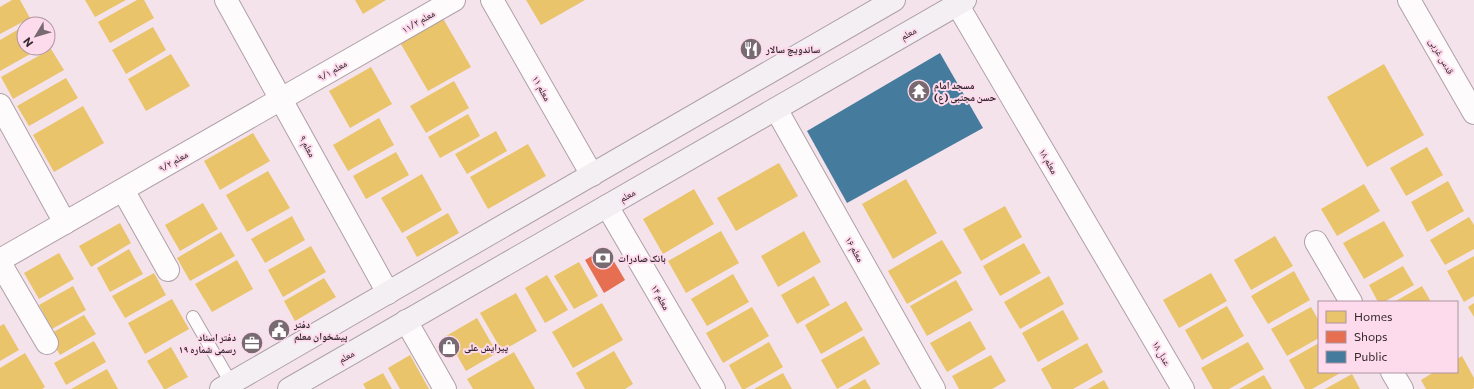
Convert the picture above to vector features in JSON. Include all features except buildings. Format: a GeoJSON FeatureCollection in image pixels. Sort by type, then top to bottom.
{"type":"FeatureCollection","features":[{"type":"Feature","properties":{"kind":"main road"},"geometry":{"type":"LineString","coordinates":[[226,386],[894,0]]}},
{"type":"Feature","properties":{"kind":"main road","name":"معلم"},"geometry":{"type":"LineString","coordinates":[[289,389],[961,2]]}},
{"type":"Feature","properties":{"kind":"street","name":"معلم ۹"},"geometry":{"type":"LineString","coordinates":[[226,0],[388,292]]}},
{"type":"Feature","properties":{"kind":"street","name":"معلم ۱۱/۲"},"geometry":{"type":"LineString","coordinates":[[382,41],[454,0]]}},
{"type":"Feature","properties":{"kind":"street","name":"معلم ۱۱"},"geometry":{"type":"LineString","coordinates":[[492,0],[592,175]]}},
{"type":"Feature","properties":{"kind":"street","name":"قدس غربی"},"geometry":{"type":"LineString","coordinates":[[1409,0],[1474,113]]}},
{"type":"Feature","properties":{"kind":"street","name":"معلم ۱۸"},"geometry":{"type":"LineString","coordinates":[[961,2],[1141,318]]}},
{"type":"Feature","properties":{"kind":"street","name":"معلم ۹/۱"},"geometry":{"type":"LineString","coordinates":[[282,99],[382,41]]}},
{"type":"Feature","properties":{"kind":"street","name":"معلم ۹/۲"},"geometry":{"type":"LineString","coordinates":[[0,260],[282,99]]}},
{"type":"Feature","properties":{"kind":"street"},"geometry":{"type":"LineString","coordinates":[[0,105],[65,223]]}},
{"type":"Feature","properties":{"kind":"street","name":"معلم ۱۶‌"},"geometry":{"type":"LineString","coordinates":[[776,109],[934,389]]}},
{"type":"Feature","properties":{"kind":"street"},"geometry":{"type":"LineString","coordinates":[[123,190],[168,270]]}},
{"type":"Feature","properties":{"kind":"street","name":"معلم ۱۴"},"geometry":{"type":"LineString","coordinates":[[607,206],[714,389]]}},
{"type":"Feature","properties":{"kind":"street"},"geometry":{"type":"LineString","coordinates":[[1316,242],[1350,301]]}},
{"type":"Feature","properties":{"kind":"street"},"geometry":{"type":"LineString","coordinates":[[0,263],[47,343]]}},
{"type":"Feature","properties":{"kind":"street","name":"عدل ۱۸"},"geometry":{"type":"LineString","coordinates":[[1141,318],[1183,389]]}},
{"type":"Feature","properties":{"kind":"street"},"geometry":{"type":"LineString","coordinates":[[406,321],[445,389]]}},
{"type":"Feature","properties":{"kind":"street"},"geometry":{"type":"LineString","coordinates":[[1393,373],[1402,389]]}},
{"type":"Feature","properties":{"kind":"lane"},"geometry":{"type":"LineString","coordinates":[[193,317],[226,386]]}},
{"type":"Feature","properties":{"kind":"place","name":"ساندویچ سالار"},"geometry":{"type":"Point","coordinates":[751,49]}},
{"type":"Feature","properties":{"kind":"place","name":"مسجد امام حسن مجتبی (ع)"},"geometry":{"type":"Point","coordinates":[919,91]}},
{"type":"Feature","properties":{"kind":"place","name":"بانک صادرات"},"geometry":{"type":"Point","coordinates":[603,258]}},
{"type":"Feature","properties":{"kind":"place","name":"دفتر پیشخوان معلم"},"geometry":{"type":"Point","coordinates":[279,330]}},
{"type":"Feature","properties":{"kind":"place","name":"دفتر اسناد رسمی شماره ۱۹"},"geometry":{"type":"Point","coordinates":[252,343]}},
{"type":"Feature","properties":{"kind":"place","name":"پیرایش علی"},"geometry":{"type":"Point","coordinates":[449,347]}}]}
